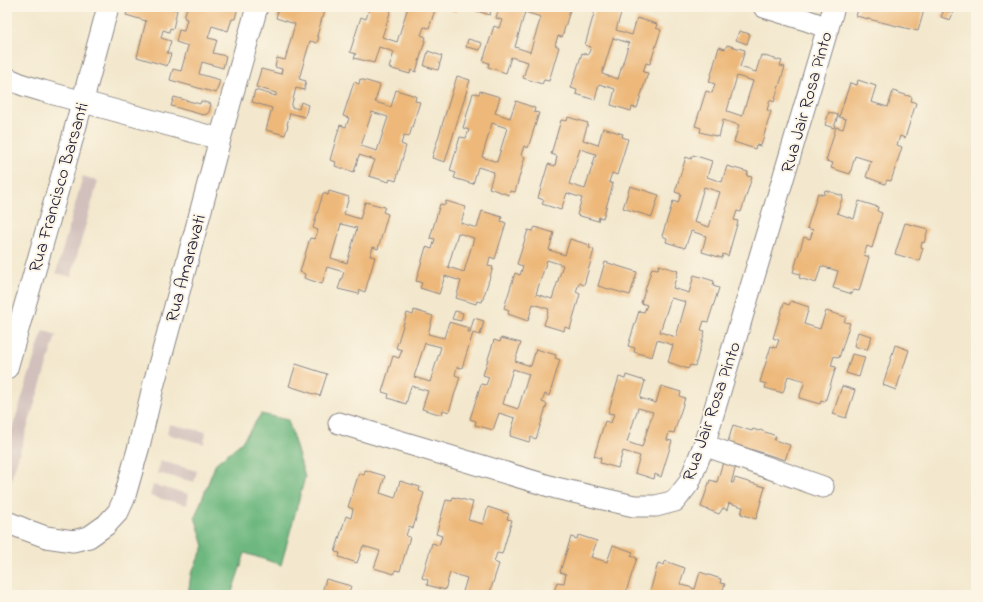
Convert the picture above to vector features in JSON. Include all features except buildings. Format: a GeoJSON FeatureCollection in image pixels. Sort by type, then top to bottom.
{"type":"FeatureCollection","features":[{"type":"Feature","properties":{"kind":"street","name":"Rua Francisco Barsanti"},"geometry":{"type":"LineString","coordinates":[[7,368],[69,151],[108,7]]}},
{"type":"Feature","properties":{"kind":"street","name":"Rua Amaravati"},"geometry":{"type":"LineString","coordinates":[[7,522],[46,537],[73,541],[89,537],[106,525],[118,512],[124,499],[139,446],[163,349],[257,7]]}},
{"type":"Feature","properties":{"kind":"street"},"geometry":{"type":"LineString","coordinates":[[764,7],[828,28]]}},
{"type":"Feature","properties":{"kind":"street","name":"Rua Jair Rosa Pinto"},"geometry":{"type":"LineString","coordinates":[[339,423],[556,488],[634,506],[656,506],[675,501],[689,483],[704,445],[834,7]]}},
{"type":"Feature","properties":{"kind":"street"},"geometry":{"type":"LineString","coordinates":[[7,78],[23,85],[220,140]]}},
{"type":"Feature","properties":{"kind":"street"},"geometry":{"type":"LineString","coordinates":[[704,445],[823,487]]}},
{"type":"Feature","properties":{"kind":"shaded area"},"geometry":{"type":"Polygon","coordinates":[[[83,176],[98,181],[71,277],[56,273],[83,176]]]}},
{"type":"Feature","properties":{"kind":"shaded area"},"geometry":{"type":"Polygon","coordinates":[[[43,330],[56,335],[8,490],[7,445],[43,330]]]}},
{"type":"Feature","properties":{"kind":"shaded area"},"geometry":{"type":"Polygon","coordinates":[[[169,424],[206,432],[204,444],[167,434],[169,424]]]}},
{"type":"Feature","properties":{"kind":"shaded area"},"geometry":{"type":"Polygon","coordinates":[[[161,461],[197,471],[194,482],[157,473],[161,461]]]}},
{"type":"Feature","properties":{"kind":"shaded area"},"geometry":{"type":"Polygon","coordinates":[[[153,485],[189,494],[187,505],[150,496],[153,485]]]}},
{"type":"Feature","properties":{"kind":"green space"},"geometry":{"type":"Polygon","coordinates":[[[261,414],[288,420],[305,477],[281,565],[245,553],[231,595],[188,595],[191,574],[204,546],[195,517],[216,463],[241,443],[261,414]]]}}]}
